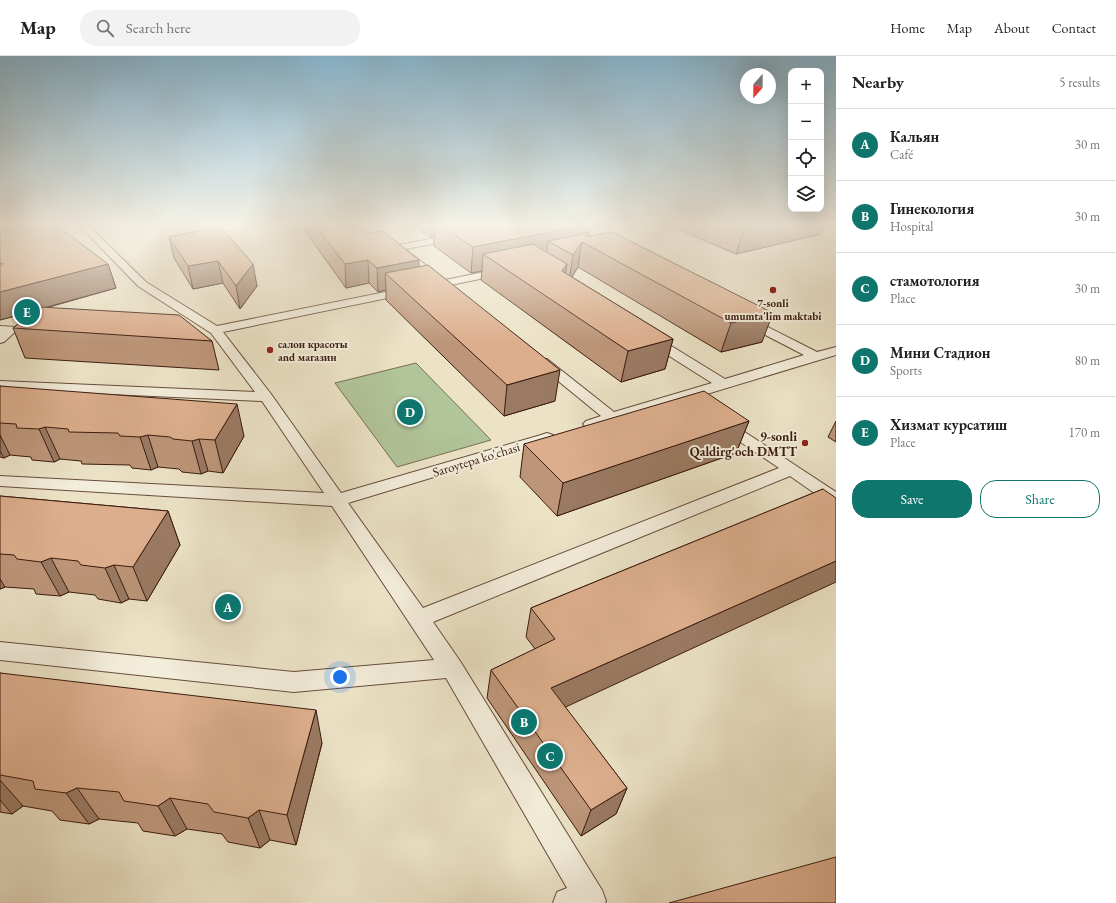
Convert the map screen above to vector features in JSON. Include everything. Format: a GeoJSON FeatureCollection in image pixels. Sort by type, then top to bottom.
{"type":"FeatureCollection","features":[{"type":"Feature","properties":{"kind":"lane"},"geometry":{"type":"LineString","coordinates":[[122,264],[142,284],[215,330],[266,397],[338,500],[452,668],[591,901],[568,903]]}},
{"type":"Feature","properties":{"kind":"lane"},"geometry":{"type":"LineString","coordinates":[[417,264],[457,294]]}},
{"type":"Feature","properties":{"kind":"lane"},"geometry":{"type":"LineString","coordinates":[[215,330],[518,268]]}},
{"type":"Feature","properties":{"kind":"lane"},"geometry":{"type":"LineString","coordinates":[[739,317],[815,356]]}},
{"type":"Feature","properties":{"kind":"lane"},"geometry":{"type":"LineString","coordinates":[[0,330],[11,330],[0,339]]}},
{"type":"Feature","properties":{"kind":"lane"},"geometry":{"type":"LineString","coordinates":[[638,331],[723,384]]}},
{"type":"Feature","properties":{"kind":"lane"},"geometry":{"type":"LineString","coordinates":[[574,430],[612,418],[695,405],[723,384],[836,351]]}},
{"type":"Feature","properties":{"kind":"lane"},"geometry":{"type":"LineString","coordinates":[[531,353],[612,418]]}},
{"type":"Feature","properties":{"kind":"lane"},"geometry":{"type":"LineString","coordinates":[[0,385],[266,397]]}},
{"type":"Feature","properties":{"kind":"lane"},"geometry":{"type":"LineString","coordinates":[[695,405],[792,468],[836,500]]}},
{"type":"Feature","properties":{"kind":"lane","name":"Saroytepa ko'chasi"},"geometry":{"type":"LineString","coordinates":[[0,481],[338,500],[558,434]]}},
{"type":"Feature","properties":{"kind":"lane"},"geometry":{"type":"LineString","coordinates":[[418,619],[792,468]]}},
{"type":"Feature","properties":{"kind":"lane"},"geometry":{"type":"LineString","coordinates":[[0,651],[294,682],[452,668]]}},
{"type":"Feature","properties":{"kind":"green space"},"geometry":{"type":"Polygon","coordinates":[[[416,363],[491,440],[397,467],[335,383],[416,363]]]}},
{"type":"Feature","properties":{"kind":"building"},"geometry":{"type":"Polygon","coordinates":[[[2,264],[108,264],[0,292],[0,266],[3,264],[2,264]]]}},
{"type":"Feature","properties":{"kind":"building"},"geometry":{"type":"Polygon","coordinates":[[[186,264],[203,264],[188,266],[186,264]]]}},
{"type":"Feature","properties":{"kind":"building"},"geometry":{"type":"Polygon","coordinates":[[[220,264],[253,264],[253,264],[236,286],[220,264]]]}},
{"type":"Feature","properties":{"kind":"building"},"geometry":{"type":"Polygon","coordinates":[[[372,264],[400,264],[377,268],[372,264]]]}},
{"type":"Feature","properties":{"kind":"building"},"geometry":{"type":"Polygon","coordinates":[[[497,264],[566,264],[562,271],[673,339],[628,351],[497,264]]]}},
{"type":"Feature","properties":{"kind":"building"},"geometry":{"type":"Polygon","coordinates":[[[622,264],[675,264],[773,313],[731,323],[622,264]]]}},
{"type":"Feature","properties":{"kind":"building"},"geometry":{"type":"Polygon","coordinates":[[[428,265],[560,370],[507,385],[385,273],[428,265]]]}},
{"type":"Feature","properties":{"kind":"building"},"geometry":{"type":"Polygon","coordinates":[[[40,307],[179,315],[212,341],[13,328],[40,307]]]}},
{"type":"Feature","properties":{"kind":"building"},"geometry":{"type":"Polygon","coordinates":[[[0,386],[237,404],[215,440],[199,439],[192,441],[148,435],[140,437],[120,436],[118,433],[69,432],[68,429],[45,427],[39,429],[17,428],[16,424],[0,423],[0,386]]]}},
{"type":"Feature","properties":{"kind":"building"},"geometry":{"type":"Polygon","coordinates":[[[704,391],[749,421],[563,483],[524,444],[704,391]]]}},
{"type":"Feature","properties":{"kind":"building"},"geometry":{"type":"Polygon","coordinates":[[[823,489],[836,498],[836,561],[551,688],[627,788],[591,810],[491,670],[555,639],[531,608],[823,489]]]}},
{"type":"Feature","properties":{"kind":"building"},"geometry":{"type":"Polygon","coordinates":[[[0,496],[168,511],[133,567],[114,565],[105,568],[81,565],[78,561],[51,558],[41,562],[17,559],[14,555],[0,554],[0,496]]]}},
{"type":"Feature","properties":{"kind":"building"},"geometry":{"type":"Polygon","coordinates":[[[0,673],[316,710],[287,815],[259,810],[248,818],[214,812],[208,804],[170,798],[158,806],[124,801],[119,792],[77,788],[66,793],[35,789],[33,781],[0,775],[0,673]]]}},
{"type":"Feature","properties":{"kind":"building"},"geometry":{"type":"Polygon","coordinates":[[[836,857],[836,903],[669,903],[836,857]]]}},
{"type":"Feature","properties":{"kind":"place","name":"7-sonli umumta'lim maktabi"},"geometry":{"type":"Point","coordinates":[773,290]}},
{"type":"Feature","properties":{"kind":"place","name":"Хизмат курсатиш"},"geometry":{"type":"Point","coordinates":[27,312]}},
{"type":"Feature","properties":{"kind":"place","name":"салон красоты and магазин"},"geometry":{"type":"Point","coordinates":[270,350]}},
{"type":"Feature","properties":{"kind":"place","name":"Мини Стадион"},"geometry":{"type":"Point","coordinates":[410,412]}},
{"type":"Feature","properties":{"kind":"place","name":"9-sonli Qaldirg'och DMTT"},"geometry":{"type":"Point","coordinates":[805,443]}},
{"type":"Feature","properties":{"kind":"place","name":"Кальян"},"geometry":{"type":"Point","coordinates":[228,607]}},
{"type":"Feature","properties":{"kind":"place","name":"Гинекология"},"geometry":{"type":"Point","coordinates":[524,722]}},
{"type":"Feature","properties":{"kind":"place","name":"стамотология"},"geometry":{"type":"Point","coordinates":[550,756]}}]}
